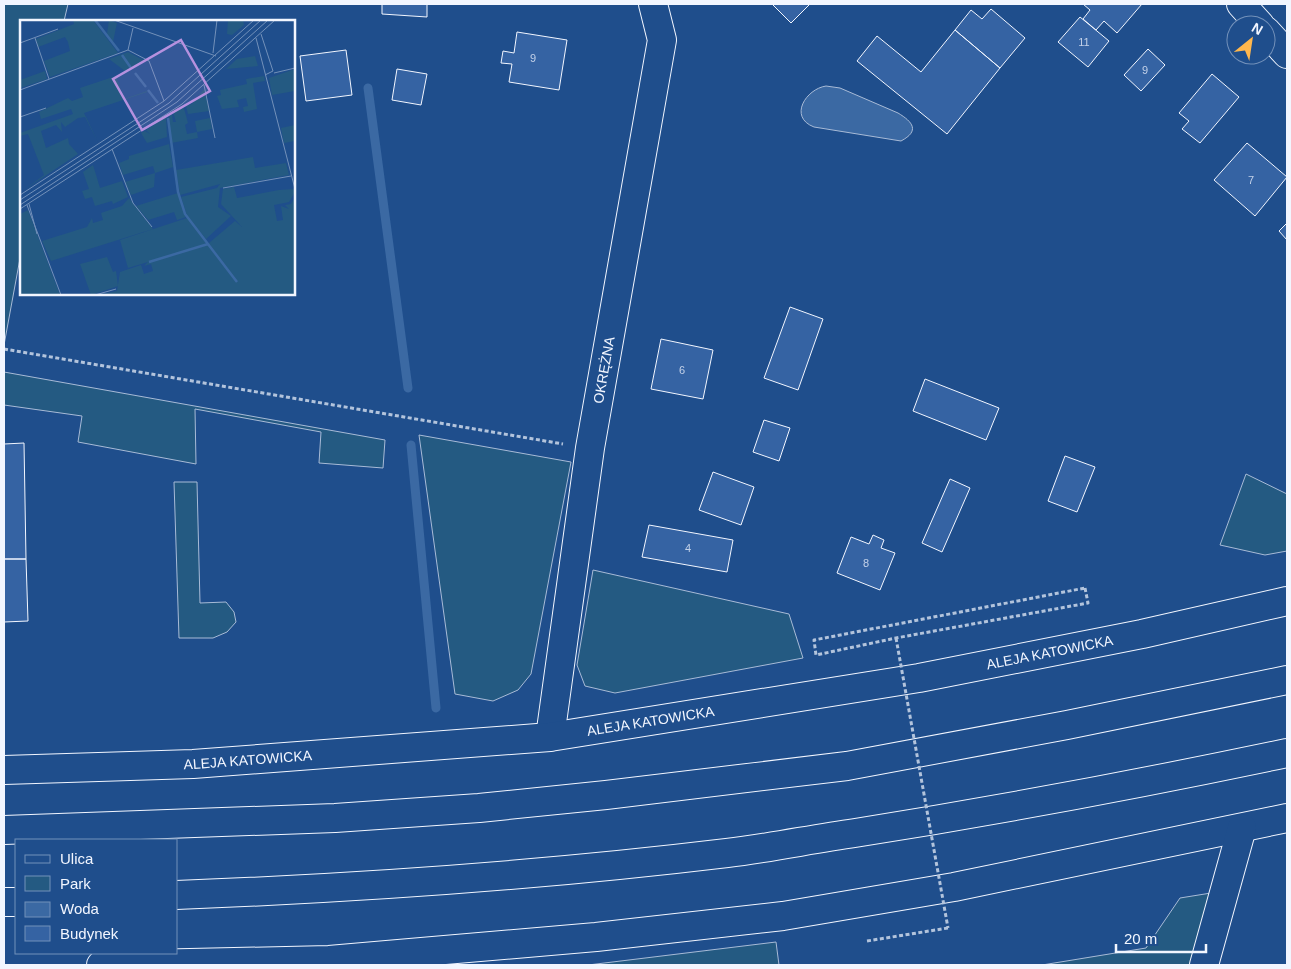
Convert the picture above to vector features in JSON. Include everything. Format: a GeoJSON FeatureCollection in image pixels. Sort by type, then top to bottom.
{"type":"FeatureCollection","features":[{"type":"Feature","properties":{"kind":"main road","name":"OKRĘŻNA"},"geometry":{"type":"LineString","coordinates":[[550,737],[590,448],[662,40],[653,4]]}},
{"type":"Feature","properties":{"kind":"main road"},"geometry":{"type":"LineString","coordinates":[[1241,4],[1251,15]]}},
{"type":"Feature","properties":{"kind":"main road"},"geometry":{"type":"LineString","coordinates":[[1276,42],[1287,54]]}},
{"type":"Feature","properties":{"kind":"main road","name":"ALEJA KATOWICKA"},"geometry":{"type":"LineString","coordinates":[[4,770],[193,764],[550,737],[919,678],[1142,634],[1287,601]]}},
{"type":"Feature","properties":{"kind":"main road"},"geometry":{"type":"LineString","coordinates":[[4,830],[335,818],[479,808],[606,795],[847,766],[1068,725],[1287,680]]}},
{"type":"Feature","properties":{"kind":"main road"},"geometry":{"type":"LineString","coordinates":[[178,895],[306,890],[538,874],[728,853],[1061,799],[1287,753]]}},
{"type":"Feature","properties":{"kind":"main road"},"geometry":{"type":"LineString","coordinates":[[101,965],[329,960],[596,937],[783,916],[954,887],[1287,818]]}},
{"type":"Feature","properties":{"kind":"main road"},"geometry":{"type":"LineString","coordinates":[[1204,965],[1242,828]]}},
{"type":"Feature","properties":{"kind":"path"},"geometry":{"type":"LineString","coordinates":[[4,349],[590,448]]}},
{"type":"Feature","properties":{"kind":"path"},"geometry":{"type":"LineString","coordinates":[[1085,588],[1088,603],[896,638],[816,655],[814,650],[814,640],[1085,588]]}},
{"type":"Feature","properties":{"kind":"path"},"geometry":{"type":"LineString","coordinates":[[867,941],[948,928],[896,638]]}},
{"type":"Feature","properties":{"kind":"green space"},"geometry":{"type":"Polygon","coordinates":[[[4,4],[68,4],[64,20],[20,20],[20,258],[4,345],[4,4]]]}},
{"type":"Feature","properties":{"kind":"green space"},"geometry":{"type":"Polygon","coordinates":[[[4,372],[385,440],[383,468],[319,463],[321,432],[195,409],[196,464],[78,442],[82,416],[4,405],[4,372]]]}},
{"type":"Feature","properties":{"kind":"green space"},"geometry":{"type":"Polygon","coordinates":[[[419,435],[571,462],[531,674],[518,690],[493,701],[455,694],[419,435]]]}},
{"type":"Feature","properties":{"kind":"green space"},"geometry":{"type":"Polygon","coordinates":[[[1246,474],[1287,494],[1287,551],[1265,555],[1220,545],[1246,474]]]}},
{"type":"Feature","properties":{"kind":"green space"},"geometry":{"type":"Polygon","coordinates":[[[174,482],[197,482],[200,603],[226,602],[234,612],[236,622],[227,632],[213,638],[179,638],[174,482]]]}},
{"type":"Feature","properties":{"kind":"green space"},"geometry":{"type":"Polygon","coordinates":[[[593,570],[789,614],[803,658],[615,693],[585,686],[577,665],[593,570]]]}},
{"type":"Feature","properties":{"kind":"green space"},"geometry":{"type":"Polygon","coordinates":[[[1211,893],[1196,965],[1042,965],[1146,948],[1180,898],[1211,893]]]}},
{"type":"Feature","properties":{"kind":"green space"},"geometry":{"type":"Polygon","coordinates":[[[776,942],[779,965],[588,965],[776,942]]]}},
{"type":"Feature","properties":{"kind":"water"},"geometry":{"type":"Polygon","coordinates":[[[826,86],[840,88],[898,113],[911,123],[911,134],[901,141],[814,127],[802,117],[801,110],[812,92],[826,86]]]}},
{"type":"Feature","properties":{"kind":"building"},"geometry":{"type":"Polygon","coordinates":[[[382,4],[427,4],[427,17],[382,14],[382,4]]]}},
{"type":"Feature","properties":{"kind":"building"},"geometry":{"type":"Polygon","coordinates":[[[772,4],[810,4],[791,23],[772,4]]]}},
{"type":"Feature","properties":{"kind":"building"},"geometry":{"type":"Polygon","coordinates":[[[1083,4],[1142,4],[1117,33],[1104,21],[1096,30],[1083,19],[1090,10],[1083,4]]]}},
{"type":"Feature","properties":{"kind":"building"},"geometry":{"type":"Polygon","coordinates":[[[991,9],[1025,38],[1000,68],[955,30],[971,10],[982,19],[991,9]]]}},
{"type":"Feature","properties":{"kind":"building"},"geometry":{"type":"Polygon","coordinates":[[[1080,17],[1109,41],[1088,67],[1058,42],[1080,17]]]}},
{"type":"Feature","properties":{"kind":"building"},"geometry":{"type":"Polygon","coordinates":[[[955,30],[1000,68],[947,134],[857,61],[877,36],[921,72],[955,30]]]}},
{"type":"Feature","properties":{"kind":"building"},"geometry":{"type":"Polygon","coordinates":[[[517,32],[567,40],[559,90],[509,82],[512,64],[501,63],[503,51],[514,53],[517,32]]]}},
{"type":"Feature","properties":{"kind":"building"},"geometry":{"type":"Polygon","coordinates":[[[1148,49],[1165,65],[1141,91],[1124,75],[1148,49]]]}},
{"type":"Feature","properties":{"kind":"building"},"geometry":{"type":"Polygon","coordinates":[[[346,50],[352,95],[306,101],[300,56],[346,50]]]}},
{"type":"Feature","properties":{"kind":"building"},"geometry":{"type":"Polygon","coordinates":[[[397,69],[427,74],[421,105],[392,100],[397,69]]]}},
{"type":"Feature","properties":{"kind":"building"},"geometry":{"type":"Polygon","coordinates":[[[1212,74],[1239,97],[1200,143],[1182,129],[1189,121],[1179,113],[1212,74]]]}},
{"type":"Feature","properties":{"kind":"building"},"geometry":{"type":"Polygon","coordinates":[[[1247,143],[1287,177],[1255,216],[1214,180],[1247,143]]]}},
{"type":"Feature","properties":{"kind":"building"},"geometry":{"type":"Polygon","coordinates":[[[1287,223],[1287,240],[1279,231],[1287,223]]]}},
{"type":"Feature","properties":{"kind":"building"},"geometry":{"type":"Polygon","coordinates":[[[790,307],[823,319],[798,390],[764,378],[790,307]]]}},
{"type":"Feature","properties":{"kind":"building"},"geometry":{"type":"Polygon","coordinates":[[[661,339],[713,350],[703,399],[651,389],[661,339]]]}},
{"type":"Feature","properties":{"kind":"building"},"geometry":{"type":"Polygon","coordinates":[[[925,379],[999,408],[986,440],[913,411],[925,379]]]}},
{"type":"Feature","properties":{"kind":"building"},"geometry":{"type":"Polygon","coordinates":[[[764,420],[790,428],[779,461],[753,452],[764,420]]]}},
{"type":"Feature","properties":{"kind":"building"},"geometry":{"type":"Polygon","coordinates":[[[24,443],[26,559],[4,559],[4,444],[24,443]]]}},
{"type":"Feature","properties":{"kind":"building"},"geometry":{"type":"Polygon","coordinates":[[[1065,456],[1095,467],[1077,512],[1048,501],[1065,456]]]}},
{"type":"Feature","properties":{"kind":"building"},"geometry":{"type":"Polygon","coordinates":[[[713,472],[754,487],[741,525],[699,510],[713,472]]]}},
{"type":"Feature","properties":{"kind":"building"},"geometry":{"type":"Polygon","coordinates":[[[950,479],[970,488],[942,552],[922,543],[950,479]]]}},
{"type":"Feature","properties":{"kind":"building"},"geometry":{"type":"Polygon","coordinates":[[[649,525],[733,540],[727,572],[642,557],[649,525]]]}},
{"type":"Feature","properties":{"kind":"building"},"geometry":{"type":"Polygon","coordinates":[[[873,535],[884,540],[881,548],[895,553],[880,590],[837,573],[851,537],[869,544],[873,535]]]}},
{"type":"Feature","properties":{"kind":"building"},"geometry":{"type":"Polygon","coordinates":[[[4,559],[26,559],[28,621],[4,622],[4,559]]]}},
{"type":"Feature","properties":{"kind":"waterway"},"geometry":{"type":"LineString","coordinates":[[368,88],[408,388]]}},
{"type":"Feature","properties":{"kind":"waterway"},"geometry":{"type":"LineString","coordinates":[[411,445],[436,708]]}}]}
